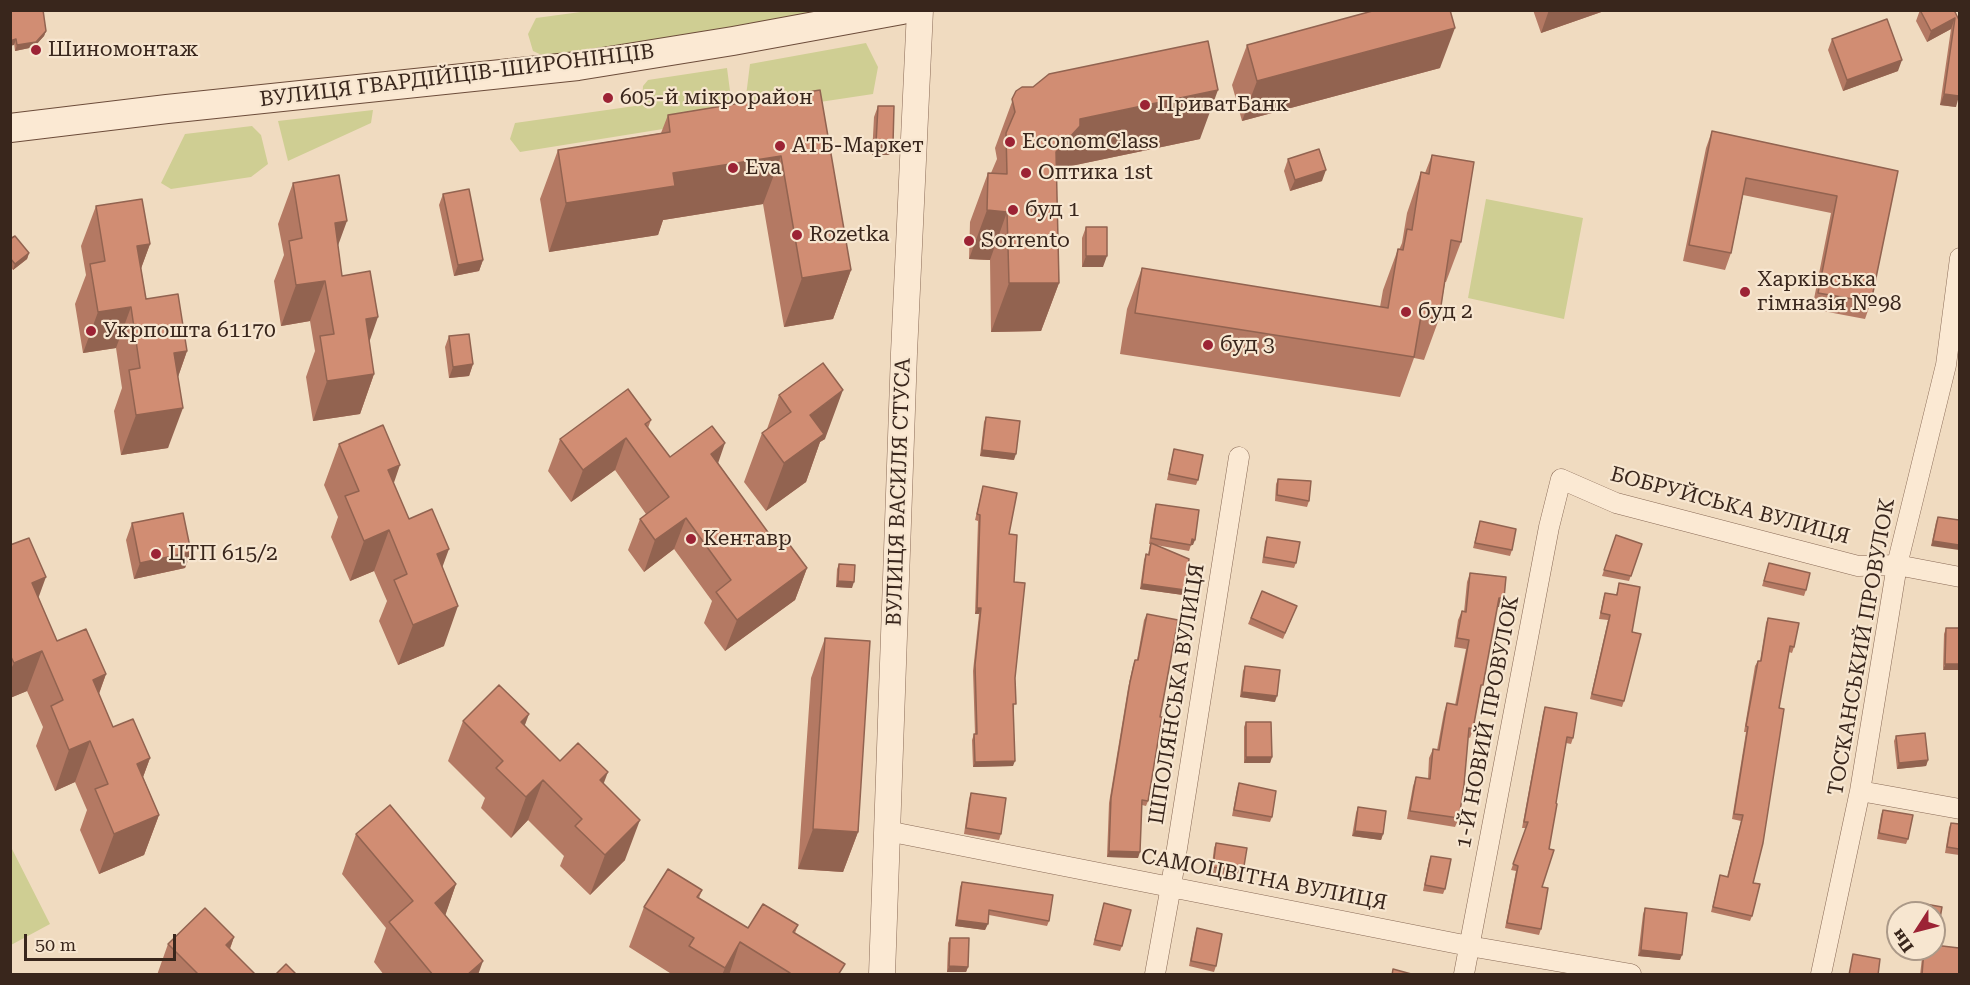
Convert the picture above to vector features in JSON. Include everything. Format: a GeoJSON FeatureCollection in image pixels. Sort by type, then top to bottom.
{"type":"FeatureCollection","features":[{"type":"Feature","properties":{"kind":"main road","name":"ВУЛИЦЯ ГВАРДІЙЦІВ-ШИРОНІНЦІВ"},"geometry":{"type":"LineString","coordinates":[[10,128],[578,66],[902,10]]}},
{"type":"Feature","properties":{"kind":"street","name":"ВУЛИЦЯ ВАСИЛЯ СТУСА"},"geometry":{"type":"LineString","coordinates":[[882,975],[904,341],[920,10]]}},
{"type":"Feature","properties":{"kind":"street","name":"ТОСКАНСЬКИЙ ПРОВУЛОК"},"geometry":{"type":"LineString","coordinates":[[1821,975],[1860,791],[1897,565],[1946,365],[1959,258]]}},
{"type":"Feature","properties":{"kind":"street","name":"ШПОЛЯНСЬКА ВУЛИЦЯ"},"geometry":{"type":"LineString","coordinates":[[1155,975],[1239,457]]}},
{"type":"Feature","properties":{"kind":"street","name":"БОБРУЙСЬКА ВУЛИЦЯ"},"geometry":{"type":"LineString","coordinates":[[1561,479],[1617,503],[1858,566],[1897,565],[1959,577]]}},
{"type":"Feature","properties":{"kind":"street","name":"1-Й НОВИЙ ПРОВУЛОК"},"geometry":{"type":"LineString","coordinates":[[1464,975],[1549,527],[1561,479]]}},
{"type":"Feature","properties":{"kind":"street"},"geometry":{"type":"LineString","coordinates":[[1860,791],[1959,809]]}},
{"type":"Feature","properties":{"kind":"street","name":"САМОЦВІТНА ВУЛИЦЯ"},"geometry":{"type":"LineString","coordinates":[[887,831],[1469,946],[1631,975]]}},
{"type":"Feature","properties":{"kind":"shaded area"},"geometry":{"type":"Polygon","coordinates":[[[588,11],[828,11],[546,57],[533,51],[528,34],[536,18],[588,11]]]}},
{"type":"Feature","properties":{"kind":"shaded area"},"geometry":{"type":"Polygon","coordinates":[[[866,43],[878,67],[873,94],[760,111],[746,96],[750,64],[866,43]]]}},
{"type":"Feature","properties":{"kind":"shaded area"},"geometry":{"type":"Polygon","coordinates":[[[727,68],[733,114],[719,120],[520,152],[510,139],[515,123],[642,105],[643,86],[648,80],[727,68]]]}},
{"type":"Feature","properties":{"kind":"shaded area"},"geometry":{"type":"Polygon","coordinates":[[[373,110],[371,123],[288,161],[278,121],[373,110]]]}},
{"type":"Feature","properties":{"kind":"shaded area"},"geometry":{"type":"Polygon","coordinates":[[[252,126],[261,135],[268,164],[251,177],[171,189],[161,183],[185,134],[252,126]]]}},
{"type":"Feature","properties":{"kind":"shaded area"},"geometry":{"type":"Polygon","coordinates":[[[1486,199],[1583,218],[1564,319],[1468,298],[1486,199]]]}},
{"type":"Feature","properties":{"kind":"shaded area"},"geometry":{"type":"Polygon","coordinates":[[[11,847],[50,924],[10,945],[11,847]]]}},
{"type":"Feature","properties":{"kind":"building"},"geometry":{"type":"Polygon","coordinates":[[[10,10],[43,10],[46,31],[36,42],[17,45],[16,39],[10,41],[10,10]]]}},
{"type":"Feature","properties":{"kind":"building"},"geometry":{"type":"Polygon","coordinates":[[[1376,10],[1450,10],[1455,28],[1257,81],[1247,45],[1376,10]]]}},
{"type":"Feature","properties":{"kind":"building"},"geometry":{"type":"Polygon","coordinates":[[[1920,10],[1954,10],[1959,20],[1959,96],[1944,94],[1955,18],[1931,31],[1920,10]]]}},
{"type":"Feature","properties":{"kind":"building"},"geometry":{"type":"Polygon","coordinates":[[[1887,19],[1902,60],[1847,80],[1832,39],[1887,19]]]}},
{"type":"Feature","properties":{"kind":"building"},"geometry":{"type":"Polygon","coordinates":[[[1208,41],[1218,90],[1080,119],[1080,126],[1056,152],[1059,283],[1009,283],[1007,212],[987,210],[988,173],[1007,174],[1006,133],[1015,112],[1012,99],[1016,91],[1022,87],[1033,87],[1049,74],[1208,41]]]}},
{"type":"Feature","properties":{"kind":"building"},"geometry":{"type":"Polygon","coordinates":[[[820,90],[851,270],[802,278],[781,156],[673,173],[675,186],[566,203],[558,150],[670,132],[668,115],[820,90]]]}},
{"type":"Feature","properties":{"kind":"building"},"geometry":{"type":"Polygon","coordinates":[[[878,106],[894,106],[893,144],[876,143],[878,106]]]}},
{"type":"Feature","properties":{"kind":"building"},"geometry":{"type":"Polygon","coordinates":[[[1712,131],[1898,171],[1871,302],[1818,293],[1837,196],[1746,178],[1731,253],[1689,245],[1712,131]]]}},
{"type":"Feature","properties":{"kind":"building"},"geometry":{"type":"Polygon","coordinates":[[[1319,149],[1326,170],[1295,180],[1288,159],[1319,149]]]}},
{"type":"Feature","properties":{"kind":"building"},"geometry":{"type":"Polygon","coordinates":[[[1432,155],[1474,162],[1461,242],[1451,240],[1439,319],[1421,316],[1414,357],[1135,313],[1142,268],[1388,308],[1398,249],[1403,250],[1407,229],[1412,230],[1421,172],[1429,174],[1432,155]]]}},
{"type":"Feature","properties":{"kind":"building"},"geometry":{"type":"Polygon","coordinates":[[[339,175],[347,221],[335,223],[342,276],[370,271],[378,317],[366,319],[374,374],[327,381],[320,336],[334,334],[325,281],[296,285],[289,241],[302,238],[293,183],[339,175]]]}},
{"type":"Feature","properties":{"kind":"building"},"geometry":{"type":"Polygon","coordinates":[[[469,189],[483,260],[458,265],[443,194],[469,189]]]}},
{"type":"Feature","properties":{"kind":"building"},"geometry":{"type":"Polygon","coordinates":[[[142,199],[150,244],[137,246],[146,299],[178,294],[187,351],[174,353],[183,408],[136,415],[129,370],[140,368],[131,307],[98,312],[90,264],[105,261],[96,206],[142,199]]]}},
{"type":"Feature","properties":{"kind":"building"},"geometry":{"type":"Polygon","coordinates":[[[1086,227],[1107,227],[1107,256],[1086,256],[1086,227]]]}},
{"type":"Feature","properties":{"kind":"building"},"geometry":{"type":"Polygon","coordinates":[[[15,236],[29,253],[15,264],[10,258],[10,239],[15,236]]]}},
{"type":"Feature","properties":{"kind":"building"},"geometry":{"type":"Polygon","coordinates":[[[469,334],[473,364],[453,367],[449,336],[469,334]]]}},
{"type":"Feature","properties":{"kind":"building"},"geometry":{"type":"Polygon","coordinates":[[[823,363],[843,390],[810,415],[824,434],[784,463],[762,433],[791,412],[779,395],[823,363]]]}},
{"type":"Feature","properties":{"kind":"building"},"geometry":{"type":"Polygon","coordinates":[[[628,389],[651,420],[645,424],[670,457],[712,426],[725,443],[711,454],[778,546],[786,540],[807,568],[737,620],[716,592],[731,580],[686,518],[655,540],[640,519],[669,497],[626,438],[583,470],[560,439],[628,389]]]}},
{"type":"Feature","properties":{"kind":"building"},"geometry":{"type":"Polygon","coordinates":[[[986,417],[1020,421],[1016,454],[982,450],[986,417]]]}},
{"type":"Feature","properties":{"kind":"building"},"geometry":{"type":"Polygon","coordinates":[[[383,425],[400,465],[388,470],[409,519],[432,509],[449,549],[437,554],[458,606],[413,625],[394,580],[407,574],[389,530],[364,541],[345,496],[359,491],[339,444],[383,425]]]}},
{"type":"Feature","properties":{"kind":"building"},"geometry":{"type":"Polygon","coordinates":[[[1174,449],[1203,455],[1198,480],[1169,474],[1174,449]]]}},
{"type":"Feature","properties":{"kind":"building"},"geometry":{"type":"Polygon","coordinates":[[[1278,479],[1311,481],[1309,501],[1277,495],[1278,479]]]}},
{"type":"Feature","properties":{"kind":"building"},"geometry":{"type":"Polygon","coordinates":[[[983,486],[1017,493],[1009,534],[1017,535],[1014,582],[1025,583],[1015,678],[1016,704],[1013,704],[1015,761],[975,762],[974,734],[977,734],[975,665],[981,608],[977,608],[980,515],[977,514],[983,486]]]}},
{"type":"Feature","properties":{"kind":"building"},"geometry":{"type":"Polygon","coordinates":[[[1156,504],[1199,510],[1195,540],[1192,539],[1191,545],[1151,538],[1156,504]]]}},
{"type":"Feature","properties":{"kind":"building"},"geometry":{"type":"Polygon","coordinates":[[[183,513],[191,552],[140,563],[132,523],[183,513]]]}},
{"type":"Feature","properties":{"kind":"building"},"geometry":{"type":"Polygon","coordinates":[[[1938,517],[1959,520],[1959,545],[1933,541],[1938,517]]]}},
{"type":"Feature","properties":{"kind":"building"},"geometry":{"type":"Polygon","coordinates":[[[1480,521],[1516,529],[1512,550],[1475,543],[1480,521]]]}},
{"type":"Feature","properties":{"kind":"building"},"geometry":{"type":"Polygon","coordinates":[[[1616,535],[1642,544],[1631,576],[1604,570],[1616,535]]]}},
{"type":"Feature","properties":{"kind":"building"},"geometry":{"type":"Polygon","coordinates":[[[1267,537],[1300,542],[1296,563],[1264,557],[1267,537]]]}},
{"type":"Feature","properties":{"kind":"building"},"geometry":{"type":"Polygon","coordinates":[[[29,538],[46,577],[32,583],[57,641],[86,629],[106,674],[93,680],[113,727],[133,719],[150,758],[137,764],[159,815],[114,834],[95,789],[108,784],[90,741],[69,750],[51,706],[63,700],[42,651],[14,663],[10,655],[10,545],[29,538]]]}},
{"type":"Feature","properties":{"kind":"building"},"geometry":{"type":"Polygon","coordinates":[[[1151,543],[1189,559],[1185,590],[1142,584],[1146,554],[1149,555],[1151,543]]]}},
{"type":"Feature","properties":{"kind":"building"},"geometry":{"type":"Polygon","coordinates":[[[1769,563],[1810,573],[1806,590],[1764,581],[1769,563]]]}},
{"type":"Feature","properties":{"kind":"building"},"geometry":{"type":"Polygon","coordinates":[[[839,564],[855,565],[854,582],[838,581],[839,564]]]}},
{"type":"Feature","properties":{"kind":"building"},"geometry":{"type":"Polygon","coordinates":[[[1470,573],[1506,577],[1504,598],[1499,598],[1473,729],[1469,728],[1459,818],[1410,811],[1416,777],[1430,779],[1433,749],[1439,750],[1447,703],[1457,705],[1469,640],[1457,638],[1462,611],[1466,612],[1470,573]]]}},
{"type":"Feature","properties":{"kind":"building"},"geometry":{"type":"Polygon","coordinates":[[[1619,583],[1640,587],[1632,632],[1641,634],[1624,701],[1592,694],[1610,615],[1601,613],[1605,593],[1617,595],[1619,583]]]}},
{"type":"Feature","properties":{"kind":"building"},"geometry":{"type":"Polygon","coordinates":[[[1262,591],[1297,606],[1285,633],[1251,618],[1262,591]]]}},
{"type":"Feature","properties":{"kind":"building"},"geometry":{"type":"Polygon","coordinates":[[[1147,614],[1178,620],[1160,717],[1162,717],[1148,801],[1142,800],[1140,852],[1109,851],[1111,798],[1130,682],[1135,660],[1138,660],[1147,614]]]}},
{"type":"Feature","properties":{"kind":"building"},"geometry":{"type":"Polygon","coordinates":[[[1768,618],[1799,623],[1794,647],[1790,646],[1779,708],[1784,709],[1763,843],[1753,883],[1760,884],[1752,916],[1713,907],[1720,875],[1728,877],[1743,815],[1734,814],[1748,727],[1746,726],[1768,618]]]}},
{"type":"Feature","properties":{"kind":"building"},"geometry":{"type":"Polygon","coordinates":[[[1946,628],[1959,628],[1959,664],[1945,664],[1946,628]]]}},
{"type":"Feature","properties":{"kind":"building"},"geometry":{"type":"Polygon","coordinates":[[[825,638],[870,641],[858,832],[813,829],[825,638]]]}},
{"type":"Feature","properties":{"kind":"building"},"geometry":{"type":"Polygon","coordinates":[[[1245,666],[1280,670],[1277,696],[1242,692],[1245,666]]]}},
{"type":"Feature","properties":{"kind":"building"},"geometry":{"type":"Polygon","coordinates":[[[499,685],[529,714],[521,722],[560,761],[578,743],[608,772],[600,780],[640,820],[605,855],[575,826],[582,819],[543,780],[526,797],[496,768],[503,761],[463,721],[499,685]]]}},
{"type":"Feature","properties":{"kind":"building"},"geometry":{"type":"Polygon","coordinates":[[[1545,707],[1577,713],[1573,738],[1567,737],[1549,849],[1554,850],[1542,887],[1548,888],[1541,929],[1507,923],[1518,866],[1513,864],[1528,822],[1524,822],[1545,707]]]}},
{"type":"Feature","properties":{"kind":"building"},"geometry":{"type":"Polygon","coordinates":[[[1246,722],[1271,722],[1272,757],[1246,757],[1246,722]]]}},
{"type":"Feature","properties":{"kind":"building"},"geometry":{"type":"Polygon","coordinates":[[[1925,733],[1928,760],[1899,763],[1896,736],[1925,733]]]}},
{"type":"Feature","properties":{"kind":"building"},"geometry":{"type":"Polygon","coordinates":[[[1239,783],[1276,791],[1272,817],[1234,810],[1239,783]]]}},
{"type":"Feature","properties":{"kind":"building"},"geometry":{"type":"Polygon","coordinates":[[[971,793],[1006,798],[1001,834],[966,828],[971,793]]]}},
{"type":"Feature","properties":{"kind":"building"},"geometry":{"type":"Polygon","coordinates":[[[390,805],[456,884],[435,903],[483,961],[467,975],[433,975],[389,922],[413,901],[356,834],[390,805]]]}},
{"type":"Feature","properties":{"kind":"building"},"geometry":{"type":"Polygon","coordinates":[[[1358,807],[1386,811],[1383,834],[1355,831],[1358,807]]]}},
{"type":"Feature","properties":{"kind":"building"},"geometry":{"type":"Polygon","coordinates":[[[1883,810],[1913,815],[1908,839],[1879,833],[1883,810]]]}},
{"type":"Feature","properties":{"kind":"building"},"geometry":{"type":"Polygon","coordinates":[[[1951,823],[1959,824],[1959,849],[1947,847],[1951,823]]]}},
{"type":"Feature","properties":{"kind":"building"},"geometry":{"type":"Polygon","coordinates":[[[1216,843],[1247,848],[1243,872],[1213,867],[1216,843]]]}},
{"type":"Feature","properties":{"kind":"building"},"geometry":{"type":"Polygon","coordinates":[[[1431,856],[1451,859],[1445,889],[1425,885],[1431,856]]]}},
{"type":"Feature","properties":{"kind":"building"},"geometry":{"type":"Polygon","coordinates":[[[668,869],[702,890],[697,897],[748,928],[763,904],[798,925],[793,932],[845,964],[838,975],[789,975],[790,973],[740,942],[725,968],[689,946],[694,938],[644,907],[668,869]]]}},
{"type":"Feature","properties":{"kind":"building"},"geometry":{"type":"Polygon","coordinates":[[[962,882],[1053,895],[1049,921],[989,910],[988,924],[957,920],[962,882]]]}},
{"type":"Feature","properties":{"kind":"building"},"geometry":{"type":"Polygon","coordinates":[[[1104,903],[1131,910],[1122,946],[1095,940],[1104,903]]]}},
{"type":"Feature","properties":{"kind":"building"},"geometry":{"type":"Polygon","coordinates":[[[205,908],[234,937],[226,945],[256,975],[199,975],[168,944],[205,908]]]}},
{"type":"Feature","properties":{"kind":"building"},"geometry":{"type":"Polygon","coordinates":[[[1645,908],[1687,913],[1682,955],[1641,950],[1645,908]]]}},
{"type":"Feature","properties":{"kind":"building"},"geometry":{"type":"Polygon","coordinates":[[[1197,928],[1222,934],[1216,966],[1191,961],[1197,928]]]}},
{"type":"Feature","properties":{"kind":"building"},"geometry":{"type":"Polygon","coordinates":[[[950,938],[969,938],[968,967],[949,966],[950,938]]]}},
{"type":"Feature","properties":{"kind":"building"},"geometry":{"type":"Polygon","coordinates":[[[1946,946],[1959,948],[1959,975],[1922,975],[1923,961],[1946,961],[1946,946]]]}},
{"type":"Feature","properties":{"kind":"building"},"geometry":{"type":"Polygon","coordinates":[[[1853,954],[1880,959],[1878,975],[1849,975],[1853,954]]]}},
{"type":"Feature","properties":{"kind":"building"},"geometry":{"type":"Polygon","coordinates":[[[286,964],[297,975],[275,975],[286,964]]]}},
{"type":"Feature","properties":{"kind":"building"},"geometry":{"type":"Polygon","coordinates":[[[1393,969],[1415,975],[1392,975],[1393,969]]]}},
{"type":"Feature","properties":{"kind":"place","name":"Шиномонтаж"},"geometry":{"type":"Point","coordinates":[36,50]}},
{"type":"Feature","properties":{"kind":"place","name":"605-й мікрорайон"},"geometry":{"type":"Point","coordinates":[608,98]}},
{"type":"Feature","properties":{"kind":"place","name":"ПриватБанк"},"geometry":{"type":"Point","coordinates":[1145,105]}},
{"type":"Feature","properties":{"kind":"place","name":"EconomClass"},"geometry":{"type":"Point","coordinates":[1010,142]}},
{"type":"Feature","properties":{"kind":"place","name":"АТБ-Маркет"},"geometry":{"type":"Point","coordinates":[780,146]}},
{"type":"Feature","properties":{"kind":"place","name":"Eva"},"geometry":{"type":"Point","coordinates":[733,168]}},
{"type":"Feature","properties":{"kind":"place","name":"Оптика 1st"},"geometry":{"type":"Point","coordinates":[1026,173]}},
{"type":"Feature","properties":{"kind":"place","name":"буд 1"},"geometry":{"type":"Point","coordinates":[1013,210]}},
{"type":"Feature","properties":{"kind":"place","name":"Rozetka"},"geometry":{"type":"Point","coordinates":[797,235]}},
{"type":"Feature","properties":{"kind":"place","name":"Sorrento"},"geometry":{"type":"Point","coordinates":[969,241]}},
{"type":"Feature","properties":{"kind":"place","name":"Харківська гімназія №98"},"geometry":{"type":"Point","coordinates":[1745,292]}},
{"type":"Feature","properties":{"kind":"place","name":"буд 2"},"geometry":{"type":"Point","coordinates":[1406,312]}},
{"type":"Feature","properties":{"kind":"place","name":"Укрпошта 61170"},"geometry":{"type":"Point","coordinates":[91,331]}},
{"type":"Feature","properties":{"kind":"place","name":"буд 3"},"geometry":{"type":"Point","coordinates":[1208,345]}},
{"type":"Feature","properties":{"kind":"place","name":"Кентавр"},"geometry":{"type":"Point","coordinates":[691,539]}},
{"type":"Feature","properties":{"kind":"place","name":"ЦТП 615/2"},"geometry":{"type":"Point","coordinates":[156,554]}}]}
